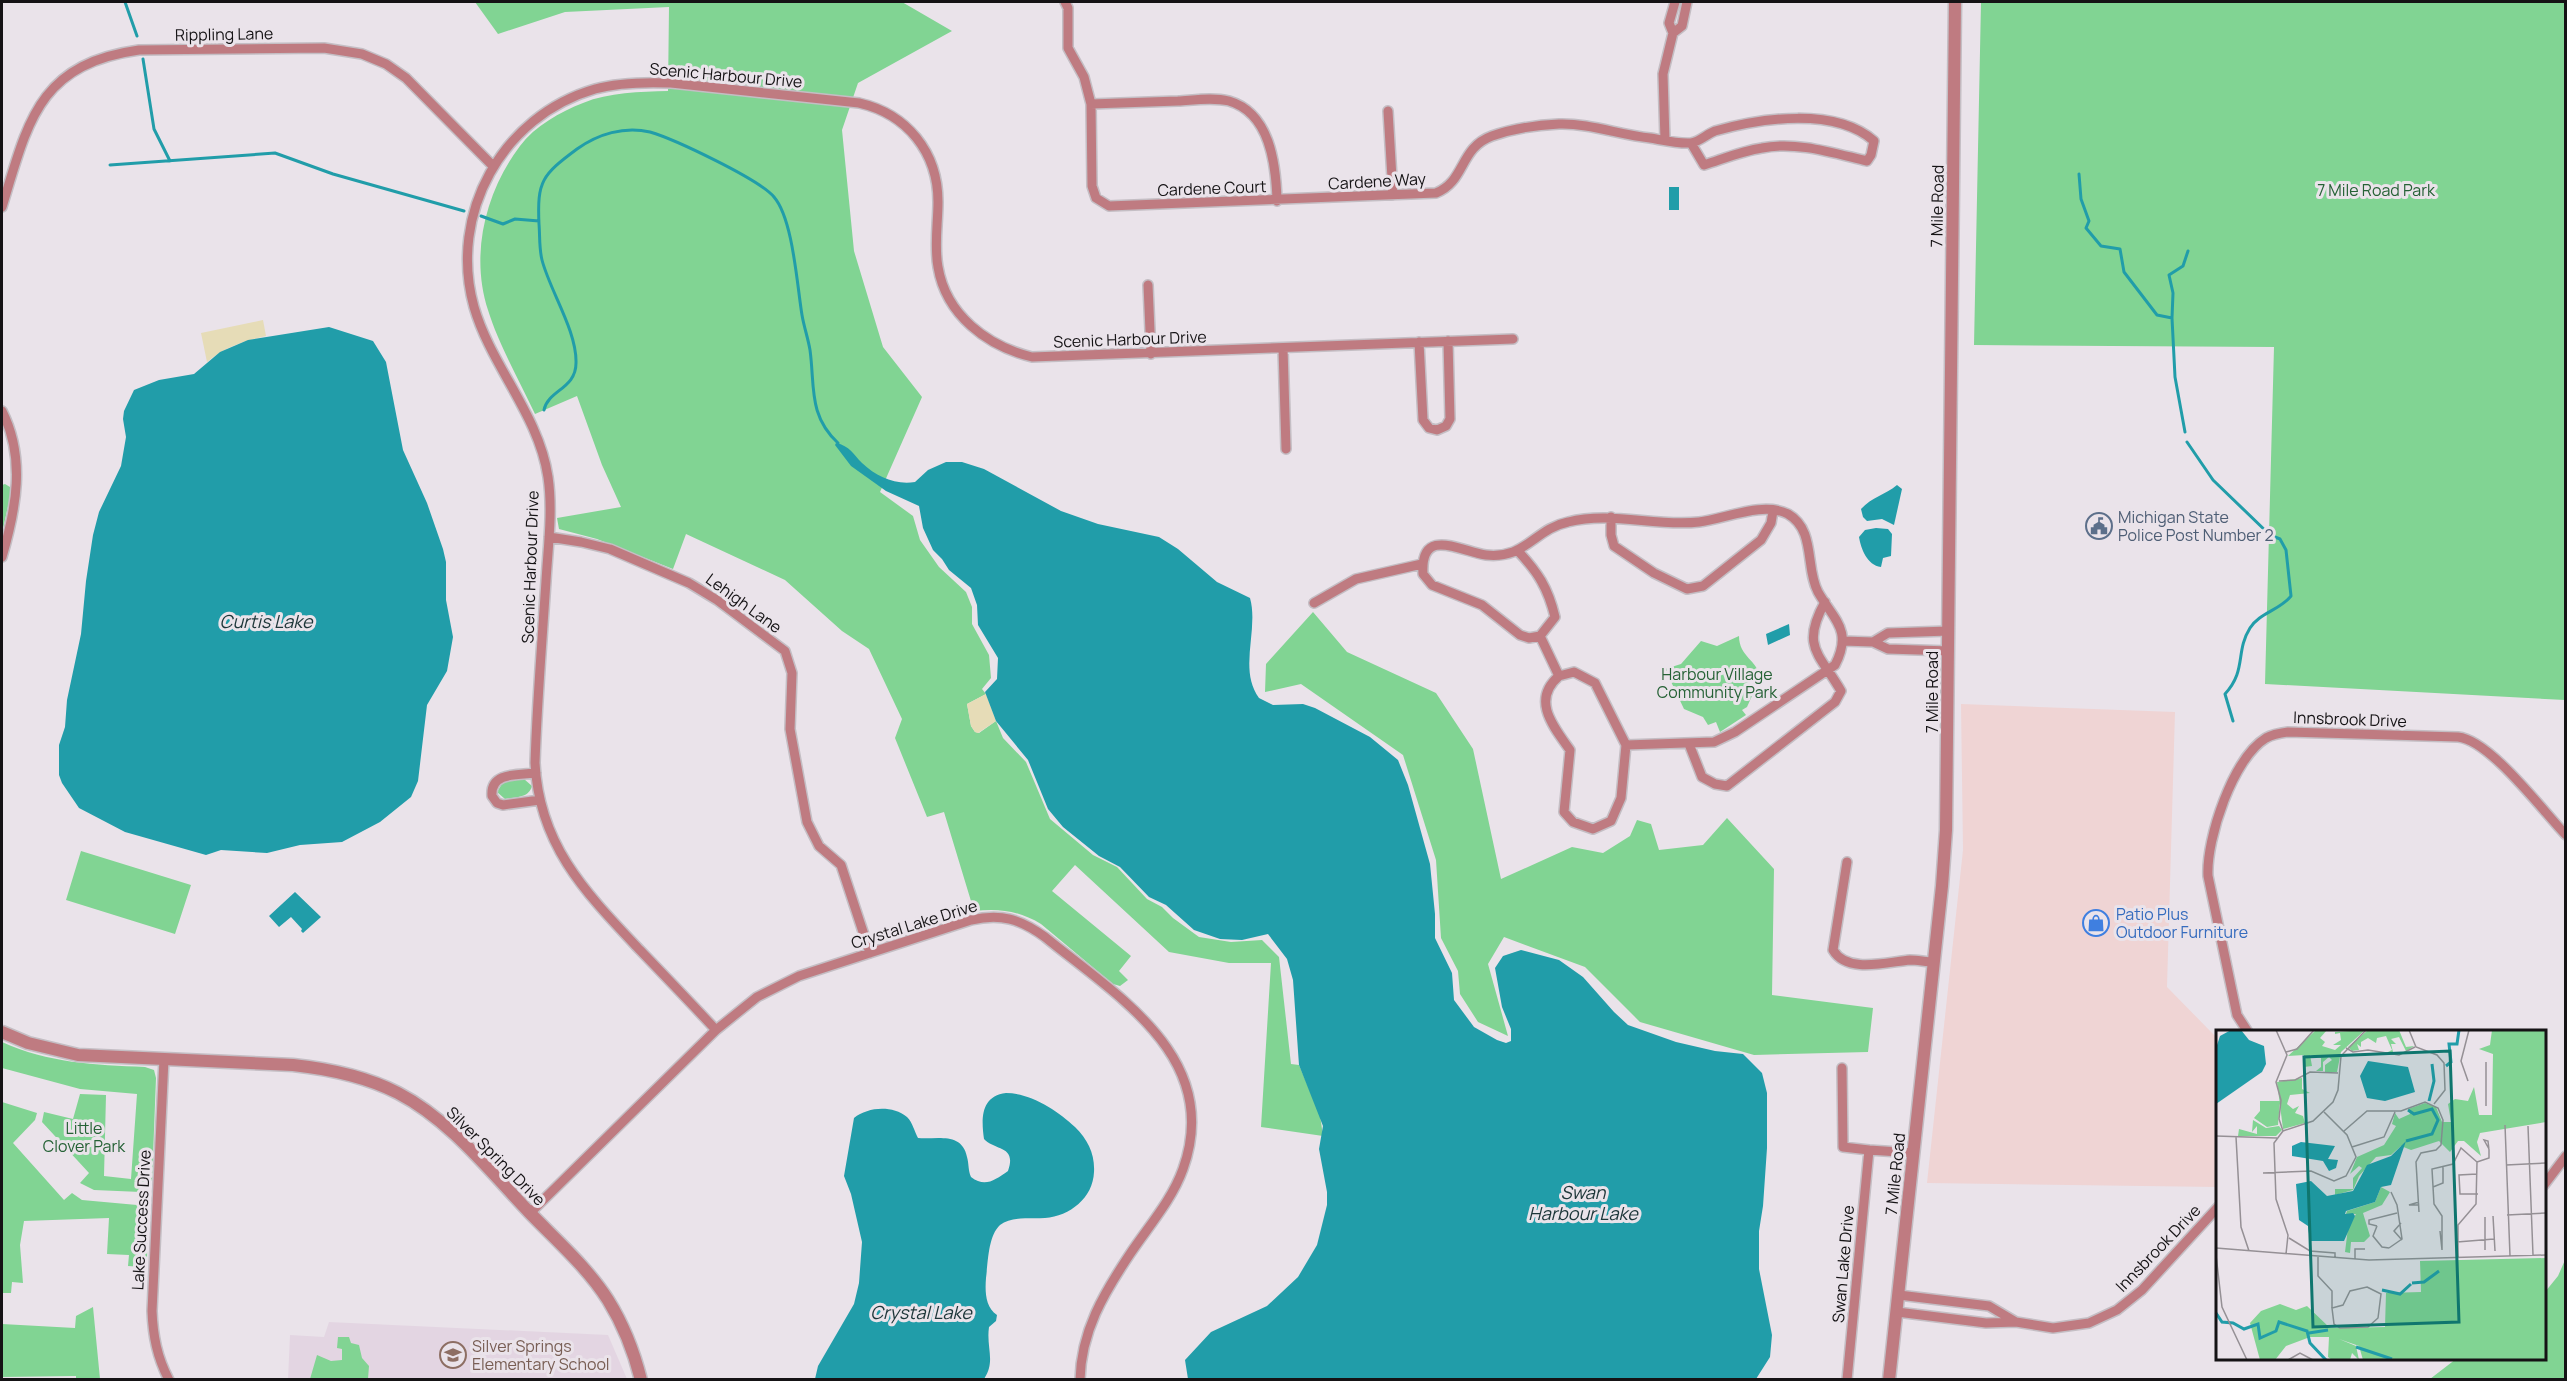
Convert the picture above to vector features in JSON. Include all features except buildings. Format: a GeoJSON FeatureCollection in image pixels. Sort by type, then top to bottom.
{"type":"FeatureCollection","features":[{"type":"Feature","properties":{"kind":"street"},"geometry":{"type":"LineString","coordinates":[[1065,2],[1068,8],[1068,48],[1084,77],[1091,104]]}},
{"type":"Feature","properties":{"kind":"street"},"geometry":{"type":"LineString","coordinates":[[1665,140],[1663,74],[1673,33],[1669,23],[1675,2]]}},
{"type":"Feature","properties":{"kind":"street"},"geometry":{"type":"LineString","coordinates":[[1673,33],[1682,26],[1687,2]]}},
{"type":"Feature","properties":{"kind":"street","name":"7 Mile Road"},"geometry":{"type":"LineString","coordinates":[[1889,1380],[1946,830],[1955,2]]}},
{"type":"Feature","properties":{"kind":"street","name":"Rippling Lane"},"geometry":{"type":"LineString","coordinates":[[2,207],[25,132],[31,118],[49,92],[85,64],[112,54],[139,50],[324,48],[362,54],[386,64],[406,78],[493,166]]}},
{"type":"Feature","properties":{"kind":"street","name":"Scenic Harbour Drive"},"geometry":{"type":"LineString","coordinates":[[716,1030],[582,888],[553,838],[540,800],[536,773],[550,492],[542,454],[531,426],[483,333],[469,280],[467,253],[471,221],[480,193],[493,166],[515,137],[544,112],[578,95],[615,84],[671,83],[871,106],[890,114],[904,124],[918,139],[929,158],[938,192],[937,255],[940,274],[952,302],[974,329],[999,346],[1032,357],[1514,339]]}},
{"type":"Feature","properties":{"kind":"street","name":"Cardene Court"},"geometry":{"type":"LineString","coordinates":[[1216,99],[1240,106],[1257,119],[1271,150],[1275,167],[1277,201],[1114,207],[1104,205],[1096,198],[1092,186],[1091,104],[1216,99]]}},
{"type":"Feature","properties":{"kind":"street"},"geometry":{"type":"LineString","coordinates":[[1388,111],[1393,195]]}},
{"type":"Feature","properties":{"kind":"street"},"geometry":{"type":"LineString","coordinates":[[1791,119],[1842,123],[1861,130],[1874,141],[1867,161],[1817,149],[1786,146],[1762,148],[1704,165],[1691,143],[1712,132],[1740,125],[1766,120],[1791,119]]}},
{"type":"Feature","properties":{"kind":"street","name":"Cardene Way"},"geometry":{"type":"LineString","coordinates":[[1277,201],[1431,194],[1442,191],[1454,182],[1473,147],[1489,137],[1508,131],[1560,124],[1691,143]]}},
{"type":"Feature","properties":{"kind":"street"},"geometry":{"type":"LineString","coordinates":[[1148,285],[1152,354]]}},
{"type":"Feature","properties":{"kind":"street"},"geometry":{"type":"LineString","coordinates":[[1419,342],[1423,420],[1429,428],[1437,430],[1446,426],[1450,419],[1448,341]]}},
{"type":"Feature","properties":{"kind":"street"},"geometry":{"type":"LineString","coordinates":[[1283,348],[1286,449]]}},
{"type":"Feature","properties":{"kind":"street"},"geometry":{"type":"LineString","coordinates":[[2,411],[8,427],[18,481],[2,557]]}},
{"type":"Feature","properties":{"kind":"street"},"geometry":{"type":"LineString","coordinates":[[1517,550],[1534,569],[1550,595],[1555,617],[1540,636],[1529,638],[1520,635],[1482,605],[1432,585],[1423,574],[1422,564],[1430,550],[1441,544],[1450,544],[1489,556],[1517,550],[1537,536],[1565,522],[1611,517],[1662,523],[1692,523],[1762,509],[1787,514],[1797,522],[1804,534],[1810,552],[1814,582],[1838,620],[1843,641],[1835,665],[1763,711],[1735,732],[1714,742],[1626,745]]}},
{"type":"Feature","properties":{"kind":"street"},"geometry":{"type":"LineString","coordinates":[[1611,517],[1611,535],[1614,546],[1654,573],[1687,589],[1702,586],[1761,540],[1771,523],[1773,511]]}},
{"type":"Feature","properties":{"kind":"street","name":"Lehigh Lane"},"geometry":{"type":"LineString","coordinates":[[549,537],[610,549],[689,583],[717,600],[785,651],[792,674],[790,729],[807,822],[819,846],[841,865],[870,953]]}},
{"type":"Feature","properties":{"kind":"street"},"geometry":{"type":"LineString","coordinates":[[1314,603],[1356,579],[1422,564]]}},
{"type":"Feature","properties":{"kind":"street"},"geometry":{"type":"LineString","coordinates":[[1689,744],[1702,777],[1715,784],[1727,786],[1835,702],[1841,691],[1817,654],[1814,640],[1814,628],[1825,602]]}},
{"type":"Feature","properties":{"kind":"street"},"geometry":{"type":"LineString","coordinates":[[1873,642],[1888,633],[1949,630]]}},
{"type":"Feature","properties":{"kind":"street"},"geometry":{"type":"LineString","coordinates":[[1540,636],[1559,676]]}},
{"type":"Feature","properties":{"kind":"street"},"geometry":{"type":"LineString","coordinates":[[1843,641],[1873,642],[1888,649],[1948,651]]}},
{"type":"Feature","properties":{"kind":"street"},"geometry":{"type":"LineString","coordinates":[[1574,672],[1595,683],[1626,745],[1621,798],[1611,821],[1593,829],[1573,822],[1564,812],[1570,750],[1554,729],[1546,710],[1545,696],[1551,683],[1559,676],[1574,672]]}},
{"type":"Feature","properties":{"kind":"street","name":"Innsbrook Drive"},"geometry":{"type":"LineString","coordinates":[[2247,1030],[2237,1015],[2207,862],[2229,785],[2258,744],[2266,738],[2288,732],[2458,737],[2472,740],[2498,761],[2565,836]]}},
{"type":"Feature","properties":{"kind":"street"},"geometry":{"type":"LineString","coordinates":[[536,773],[500,777],[493,785],[492,796],[497,803],[503,805],[540,800]]}},
{"type":"Feature","properties":{"kind":"street"},"geometry":{"type":"LineString","coordinates":[[1847,862],[1833,950],[1838,958],[1843,962],[1865,964],[1887,964],[1910,960],[1934,962]]}},
{"type":"Feature","properties":{"kind":"street","name":"Crystal Lake Drive"},"geometry":{"type":"LineString","coordinates":[[530,1213],[716,1030],[742,1007],[773,987],[799,976],[985,917],[998,916],[1020,921],[1045,937],[1148,1022],[1170,1051],[1180,1070],[1190,1110],[1190,1138],[1183,1168],[1173,1191],[1096,1309],[1087,1333],[1080,1380]]}},
{"type":"Feature","properties":{"kind":"street","name":"Silver Spring Drive"},"geometry":{"type":"LineString","coordinates":[[2,1032],[49,1050],[78,1055],[311,1067],[346,1074],[381,1085],[410,1100],[440,1121],[578,1262],[607,1298],[632,1349],[641,1380]]}},
{"type":"Feature","properties":{"kind":"street","name":"Lake Success Drive"},"geometry":{"type":"LineString","coordinates":[[164,1059],[152,1311],[157,1352],[169,1380]]}},
{"type":"Feature","properties":{"kind":"street"},"geometry":{"type":"LineString","coordinates":[[1842,1068],[1843,1147],[1914,1153]]}},
{"type":"Feature","properties":{"kind":"street","name":"Swan Lake Drive"},"geometry":{"type":"LineString","coordinates":[[1847,1380],[1869,1150]]}},
{"type":"Feature","properties":{"kind":"street"},"geometry":{"type":"LineString","coordinates":[[2546,1182],[2565,1156]]}},
{"type":"Feature","properties":{"kind":"street","name":"Innsbrook Drive"},"geometry":{"type":"LineString","coordinates":[[1897,1312],[1986,1323],[2016,1322],[2053,1328],[2075,1326],[2096,1320],[2117,1310],[2142,1290],[2216,1208]]}},
{"type":"Feature","properties":{"kind":"street","name":"Innsbrook Drive"},"geometry":{"type":"LineString","coordinates":[[1899,1295],[1989,1306],[2016,1322]]}},
{"type":"Feature","properties":{"kind":"shaded area"},"geometry":{"type":"Polygon","coordinates":[[[1961,704],[2175,712],[2167,987],[2216,1037],[2216,1187],[1927,1183],[1963,850],[1961,704]]]}},
{"type":"Feature","properties":{"kind":"shaded area","name":"Silver Springs Elementary School"},"geometry":{"type":"Polygon","coordinates":[[[329,1322],[608,1335],[627,1379],[288,1380],[290,1335],[324,1337],[329,1322]]]}},
{"type":"Feature","properties":{"kind":"green space"},"geometry":{"type":"Polygon","coordinates":[[[475,2],[902,2],[952,31],[858,83],[842,130],[854,251],[883,347],[922,397],[880,492],[913,516],[920,540],[939,567],[966,592],[972,607],[972,624],[989,655],[991,678],[982,689],[986,694],[967,704],[971,726],[975,732],[979,733],[996,721],[1003,738],[1026,762],[1050,819],[1093,855],[1117,867],[1147,899],[1162,907],[1199,937],[1231,942],[1262,940],[1279,957],[1291,1064],[1299,1065],[1320,1115],[1323,1136],[1261,1127],[1271,963],[1229,963],[1169,952],[1075,865],[1052,891],[1131,956],[1119,971],[1128,980],[1120,986],[1113,984],[1041,924],[1025,916],[1009,912],[974,911],[944,812],[927,817],[895,738],[902,719],[869,649],[842,631],[785,580],[686,534],[673,569],[597,539],[559,529],[557,518],[621,507],[602,465],[577,396],[535,414],[497,336],[488,310],[480,268],[484,225],[498,183],[508,164],[526,139],[548,120],[593,99],[625,93],[668,91],[669,7],[565,12],[498,34],[475,2]]]}},
{"type":"Feature","properties":{"kind":"green space","name":"7 Mile Road Park"},"geometry":{"type":"Polygon","coordinates":[[[1981,2],[2565,2],[2565,700],[2265,684],[2274,347],[1974,345],[1981,2]]]}},
{"type":"Feature","properties":{"kind":"green space"},"geometry":{"type":"Polygon","coordinates":[[[2,485],[10,487],[11,493],[2,533],[2,485]]]}},
{"type":"Feature","properties":{"kind":"green space"},"geometry":{"type":"Polygon","coordinates":[[[1313,612],[1347,652],[1436,693],[1473,749],[1501,879],[1572,847],[1603,853],[1630,836],[1637,820],[1651,824],[1659,850],[1703,845],[1727,818],[1774,869],[1772,995],[1873,1008],[1868,1052],[1754,1055],[1640,1022],[1585,967],[1504,937],[1488,964],[1508,1036],[1478,1022],[1460,994],[1458,971],[1441,938],[1436,860],[1403,755],[1301,684],[1265,692],[1266,664],[1313,612]]]}},
{"type":"Feature","properties":{"kind":"green space","name":"Harbour Village Community Park"},"geometry":{"type":"Polygon","coordinates":[[[1739,636],[1742,649],[1756,667],[1760,678],[1747,707],[1742,710],[1746,715],[1720,732],[1716,722],[1708,725],[1703,717],[1684,709],[1665,669],[1681,664],[1701,641],[1717,646],[1739,636]]]}},
{"type":"Feature","properties":{"kind":"green space"},"geometry":{"type":"Polygon","coordinates":[[[524,779],[532,786],[525,795],[505,799],[497,792],[503,782],[524,779]]]}},
{"type":"Feature","properties":{"kind":"green space"},"geometry":{"type":"Polygon","coordinates":[[[81,851],[191,885],[175,934],[66,900],[81,851]]]}},
{"type":"Feature","properties":{"kind":"green space","name":"Little Clover Park"},"geometry":{"type":"Polygon","coordinates":[[[2,1042],[54,1059],[90,1064],[145,1067],[154,1070],[156,1078],[152,1182],[149,1189],[141,1192],[94,1190],[80,1183],[89,1173],[42,1122],[44,1112],[73,1119],[80,1094],[106,1095],[104,1176],[131,1179],[137,1094],[80,1089],[2,1068],[2,1042]]]}},
{"type":"Feature","properties":{"kind":"green space"},"geometry":{"type":"Polygon","coordinates":[[[2,1102],[37,1113],[35,1120],[13,1143],[64,1200],[72,1193],[82,1200],[148,1206],[147,1260],[143,1267],[128,1266],[129,1255],[107,1254],[109,1218],[24,1221],[20,1245],[23,1283],[12,1282],[11,1293],[2,1293],[2,1102]]]}},
{"type":"Feature","properties":{"kind":"green space"},"geometry":{"type":"Polygon","coordinates":[[[2565,1260],[2565,1379],[2430,1379],[2455,1360],[2546,1360],[2546,1291],[2558,1276],[2565,1260]]]}},
{"type":"Feature","properties":{"kind":"green space"},"geometry":{"type":"Polygon","coordinates":[[[93,1307],[100,1379],[76,1379],[76,1376],[2,1377],[2,1324],[75,1328],[76,1316],[93,1307]]]}},
{"type":"Feature","properties":{"kind":"green space"},"geometry":{"type":"Polygon","coordinates":[[[338,1337],[349,1337],[351,1343],[359,1345],[362,1358],[369,1366],[368,1379],[310,1379],[317,1355],[331,1361],[342,1360],[342,1349],[337,1348],[338,1337]]]}},
{"type":"Feature","properties":{"kind":"sand"},"geometry":{"type":"Polygon","coordinates":[[[263,320],[266,336],[235,345],[220,352],[207,362],[201,333],[263,320]]]}},
{"type":"Feature","properties":{"kind":"sand"},"geometry":{"type":"Polygon","coordinates":[[[986,694],[996,721],[978,733],[971,726],[967,704],[986,694]]]}},
{"type":"Feature","properties":{"kind":"water"},"geometry":{"type":"Polygon","coordinates":[[[1669,187],[1679,187],[1679,210],[1669,210],[1669,187]]]}},
{"type":"Feature","properties":{"kind":"water","name":"Curtis Lake"},"geometry":{"type":"Polygon","coordinates":[[[329,327],[373,341],[386,362],[403,450],[427,503],[446,562],[446,600],[453,637],[447,671],[427,705],[418,781],[411,797],[380,822],[342,842],[300,845],[267,853],[221,850],[206,855],[125,832],[79,808],[59,775],[59,745],[65,727],[67,700],[81,634],[93,535],[99,512],[121,466],[126,437],[124,411],[134,390],[159,380],[194,374],[220,352],[248,340],[329,327]]]}},
{"type":"Feature","properties":{"kind":"water","name":"Swan Harbour Lake"},"geometry":{"type":"Polygon","coordinates":[[[836,443],[848,448],[874,472],[887,479],[900,482],[915,482],[928,470],[946,462],[962,462],[984,469],[1061,511],[1098,524],[1159,537],[1178,549],[1217,582],[1250,598],[1252,623],[1250,675],[1259,698],[1273,705],[1303,704],[1315,708],[1370,737],[1398,760],[1408,785],[1430,864],[1435,938],[1452,973],[1454,1000],[1474,1027],[1497,1040],[1506,1043],[1511,1041],[1511,1029],[1502,1007],[1495,968],[1503,956],[1521,950],[1559,960],[1583,977],[1628,1025],[1676,1042],[1715,1051],[1743,1054],[1762,1073],[1767,1093],[1767,1148],[1759,1231],[1759,1269],[1772,1335],[1770,1357],[1756,1379],[1188,1379],[1185,1360],[1211,1332],[1267,1306],[1298,1277],[1317,1245],[1327,1205],[1327,1192],[1319,1149],[1323,1126],[1299,1065],[1293,980],[1287,959],[1268,934],[1242,940],[1220,939],[1194,930],[1166,905],[1149,897],[1120,867],[1099,856],[1063,827],[1048,809],[1028,760],[996,721],[985,692],[997,679],[998,658],[978,625],[977,605],[971,588],[949,570],[933,550],[923,528],[919,506],[886,491],[851,466],[835,445],[836,443]]]}},
{"type":"Feature","properties":{"kind":"water"},"geometry":{"type":"Polygon","coordinates":[[[1897,485],[1902,489],[1894,525],[1882,519],[1867,521],[1861,509],[1897,485]]]}},
{"type":"Feature","properties":{"kind":"water"},"geometry":{"type":"Polygon","coordinates":[[[1888,529],[1892,534],[1891,556],[1883,558],[1881,567],[1868,560],[1859,537],[1865,530],[1888,529]]]}},
{"type":"Feature","properties":{"kind":"water"},"geometry":{"type":"Polygon","coordinates":[[[1789,624],[1790,635],[1768,645],[1766,634],[1789,624]]]}},
{"type":"Feature","properties":{"kind":"water"},"geometry":{"type":"Polygon","coordinates":[[[295,892],[321,917],[303,933],[291,917],[279,927],[269,916],[295,892]]]}},
{"type":"Feature","properties":{"kind":"water","name":"Crystal Lake"},"geometry":{"type":"Polygon","coordinates":[[[1006,1093],[1025,1096],[1044,1104],[1075,1127],[1090,1148],[1094,1172],[1093,1181],[1085,1197],[1079,1204],[1063,1214],[1054,1217],[1010,1220],[996,1230],[989,1250],[986,1288],[990,1308],[997,1315],[996,1321],[989,1327],[990,1360],[984,1379],[815,1379],[818,1366],[854,1304],[859,1283],[862,1242],[851,1194],[844,1176],[854,1118],[860,1114],[880,1109],[901,1113],[909,1119],[918,1138],[947,1138],[960,1143],[967,1157],[971,1177],[981,1182],[990,1182],[1008,1171],[1010,1157],[1004,1150],[984,1139],[984,1109],[992,1098],[1006,1093]]]}},
{"type":"Feature","properties":{"kind":"waterway"},"geometry":{"type":"LineString","coordinates":[[125,2],[137,36]]}},
{"type":"Feature","properties":{"kind":"waterway"},"geometry":{"type":"LineString","coordinates":[[143,59],[154,129],[170,161]]}},
{"type":"Feature","properties":{"kind":"waterway"},"geometry":{"type":"LineString","coordinates":[[544,410],[551,398],[572,378],[576,363],[568,325],[541,256],[539,209],[541,188],[549,173],[585,144],[602,135],[640,130],[650,132],[715,160],[752,180],[774,197],[786,220],[790,236],[802,315],[810,350],[817,411],[828,432],[838,443]]}},
{"type":"Feature","properties":{"kind":"waterway"},"geometry":{"type":"LineString","coordinates":[[110,165],[275,153],[333,174],[464,211]]}},
{"type":"Feature","properties":{"kind":"waterway"},"geometry":{"type":"LineString","coordinates":[[2079,174],[2081,199],[2089,221],[2086,228],[2101,246],[2120,249],[2124,272],[2157,315],[2172,318],[2175,377],[2185,432]]}},
{"type":"Feature","properties":{"kind":"waterway"},"geometry":{"type":"LineString","coordinates":[[481,216],[503,224],[515,219],[539,221]]}},
{"type":"Feature","properties":{"kind":"waterway"},"geometry":{"type":"LineString","coordinates":[[2172,318],[2173,293],[2169,275],[2183,266],[2188,251]]}},
{"type":"Feature","properties":{"kind":"waterway"},"geometry":{"type":"LineString","coordinates":[[2187,442],[2213,480],[2270,535],[2280,539],[2286,550],[2291,596],[2250,628],[2243,645],[2236,677],[2225,694],[2233,721]]}},
{"type":"Feature","properties":{"kind":"place","name":"Michigan State Police Post Number 2"},"geometry":{"type":"Point","coordinates":[2099,526]}},
{"type":"Feature","properties":{"kind":"place","name":"Patio Plus Outdoor Furniture"},"geometry":{"type":"Point","coordinates":[2096,923]}},
{"type":"Feature","properties":{"kind":"place","name":"Silver Springs Elementary School"},"geometry":{"type":"Point","coordinates":[453,1355]}}]}
